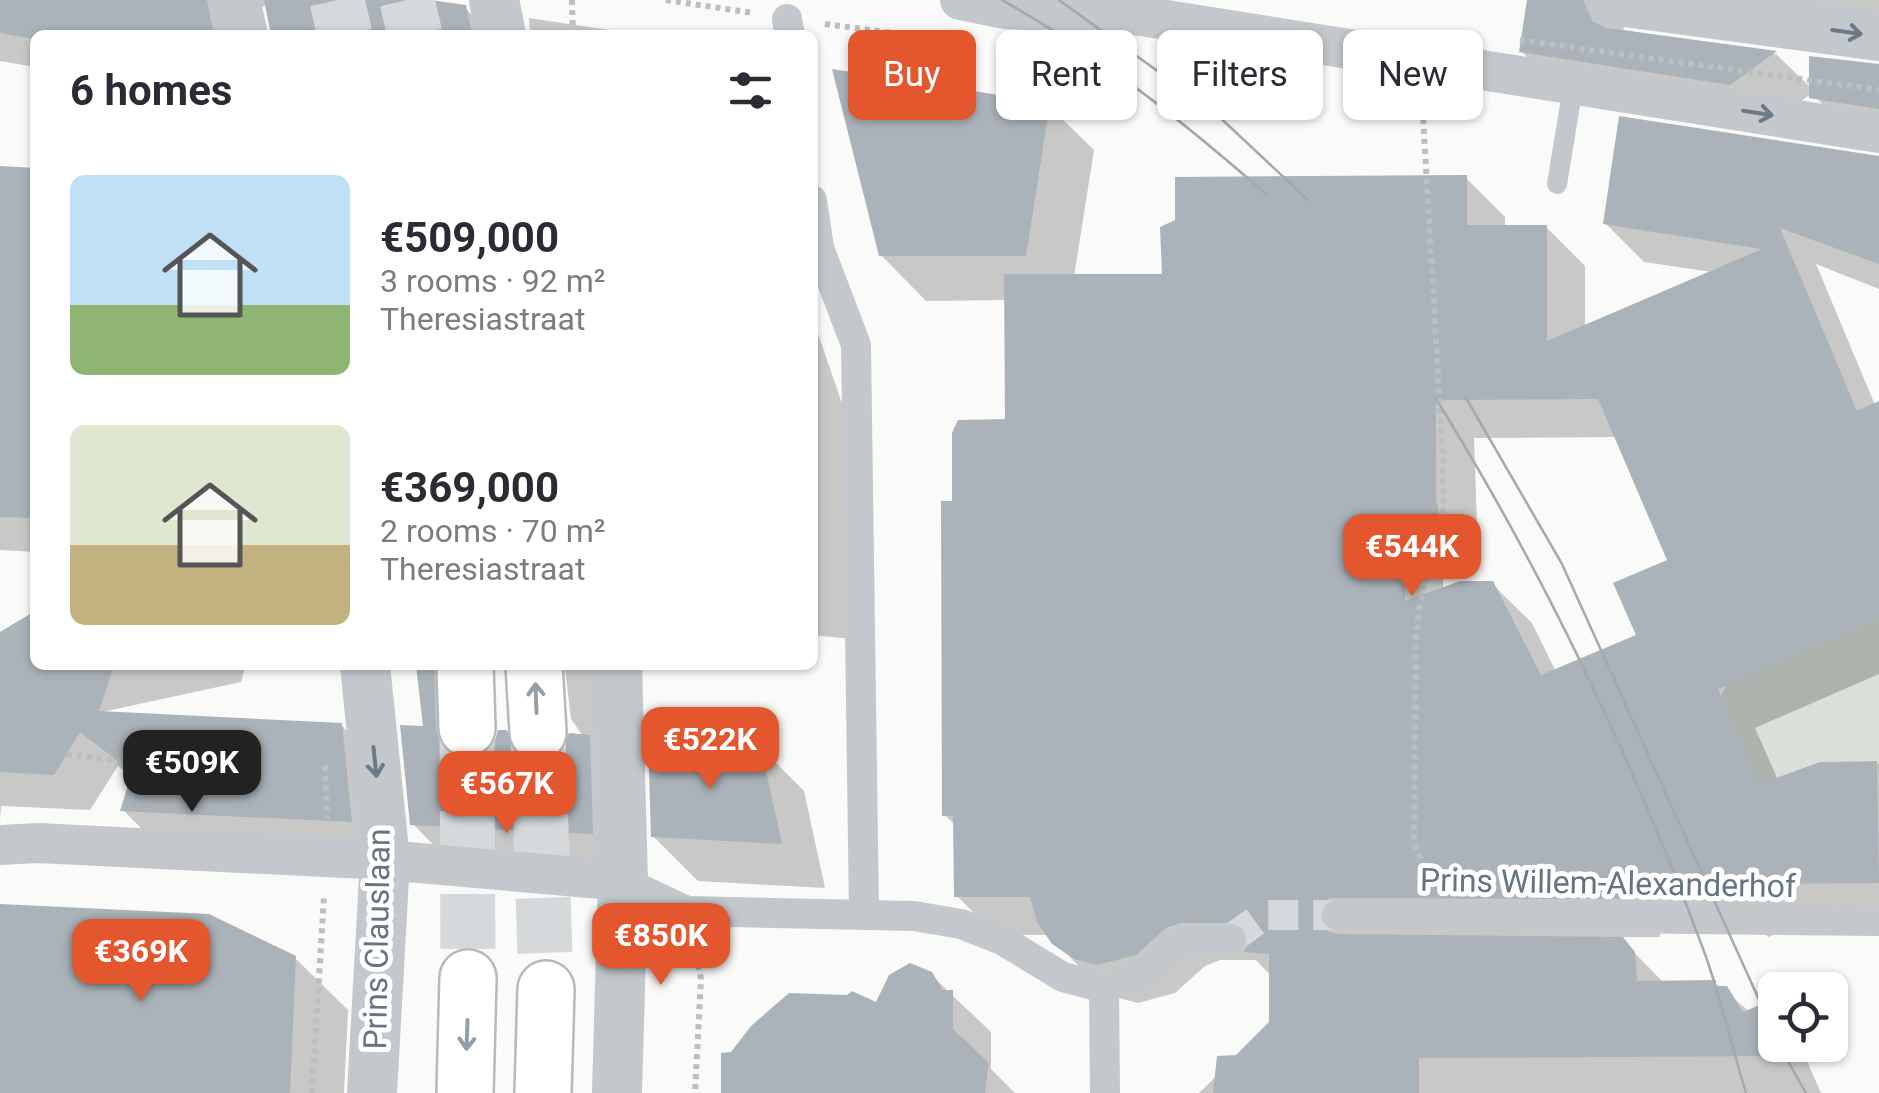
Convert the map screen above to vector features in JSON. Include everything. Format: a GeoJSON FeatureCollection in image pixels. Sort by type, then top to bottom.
{"type":"FeatureCollection","features":[{"type":"Feature","properties":{"kind":"main road"},"geometry":{"type":"LineString","coordinates":[[465,670],[468,728]]}},
{"type":"Feature","properties":{"kind":"main road"},"geometry":{"type":"LineString","coordinates":[[534,670],[538,732]]}},
{"type":"Feature","properties":{"kind":"main road"},"geometry":{"type":"LineString","coordinates":[[464,1093],[468,978]]}},
{"type":"Feature","properties":{"kind":"main road"},"geometry":{"type":"LineString","coordinates":[[542,1093],[546,990]]}},
{"type":"Feature","properties":{"kind":"street"},"geometry":{"type":"LineString","coordinates":[[235,0],[242,30]]}},
{"type":"Feature","properties":{"kind":"street"},"geometry":{"type":"LineString","coordinates":[[494,0],[500,30]]}},
{"type":"Feature","properties":{"kind":"street"},"geometry":{"type":"LineString","coordinates":[[960,0],[1004,9],[1141,16],[1343,47]]}},
{"type":"Feature","properties":{"kind":"street"},"geometry":{"type":"LineString","coordinates":[[1612,0],[1879,36]]}},
{"type":"Feature","properties":{"kind":"street"},"geometry":{"type":"LineString","coordinates":[[1483,70],[1879,133]]}},
{"type":"Feature","properties":{"kind":"street"},"geometry":{"type":"LineString","coordinates":[[818,241],[856,345],[864,915]]}},
{"type":"Feature","properties":{"kind":"street","name":"Prins Clauslaan"},"geometry":{"type":"LineString","coordinates":[[365,670],[384,860],[372,1093]]}},
{"type":"Feature","properties":{"kind":"street"},"geometry":{"type":"LineString","coordinates":[[617,670],[623,881],[617,1093]]}},
{"type":"Feature","properties":{"kind":"street"},"geometry":{"type":"LineString","coordinates":[[0,845],[38,843],[384,860],[623,881],[686,911],[914,916],[982,930],[1063,978],[1104,988],[1119,986],[1149,971],[1182,941],[1230,939]]}},
{"type":"Feature","properties":{"kind":"street","name":"Prins Willem-Alexanderhof"},"geometry":{"type":"LineString","coordinates":[[1336,914],[1879,921]]}},
{"type":"Feature","properties":{"kind":"street"},"geometry":{"type":"LineString","coordinates":[[1104,988],[1104,1093]]}},
{"type":"Feature","properties":{"kind":"lane"},"geometry":{"type":"LineString","coordinates":[[1557,184],[1573,87]]}},
{"type":"Feature","properties":{"kind":"path"},"geometry":{"type":"LineString","coordinates":[[572,0],[573,30]]}},
{"type":"Feature","properties":{"kind":"path"},"geometry":{"type":"LineString","coordinates":[[666,0],[788,27],[944,40],[1004,9]]}},
{"type":"Feature","properties":{"kind":"path"},"geometry":{"type":"LineString","coordinates":[[1520,40],[1879,90]]}},
{"type":"Feature","properties":{"kind":"path"},"geometry":{"type":"LineString","coordinates":[[1423,120],[1444,461],[1444,526],[1420,601],[1416,635],[1414,842],[1430,874],[1430,916]]}},
{"type":"Feature","properties":{"kind":"path"},"geometry":{"type":"LineString","coordinates":[[67,754],[135,763]]}},
{"type":"Feature","properties":{"kind":"path"},"geometry":{"type":"LineString","coordinates":[[686,911],[701,979],[695,1093]]}},
{"type":"Feature","properties":{"kind":"shaded area"},"geometry":{"type":"Polygon","coordinates":[[[1879,618],[1879,776],[1877,761],[1820,762],[1750,788],[1748,759],[1721,696],[1726,685],[1879,618]]]}},
{"type":"Feature","properties":{"kind":"building"},"geometry":{"type":"Polygon","coordinates":[[[0,0],[207,0],[213,30],[30,30],[30,38],[0,33],[0,0]]]}},
{"type":"Feature","properties":{"kind":"building"},"geometry":{"type":"Polygon","coordinates":[[[264,0],[430,0],[466,5],[471,30],[270,30],[264,0]]]}},
{"type":"Feature","properties":{"kind":"building"},"geometry":{"type":"Polygon","coordinates":[[[1527,0],[1583,0],[1593,22],[1607,28],[1777,51],[1730,85],[1519,52],[1527,0]]]}},
{"type":"Feature","properties":{"kind":"building"},"geometry":{"type":"Polygon","coordinates":[[[1809,56],[1879,64],[1879,109],[1809,98],[1809,56]]]}},
{"type":"Feature","properties":{"kind":"building"},"geometry":{"type":"Polygon","coordinates":[[[832,69],[848,71],[848,120],[976,120],[976,91],[996,95],[996,120],[1047,120],[1026,256],[879,256],[832,69]]]}},
{"type":"Feature","properties":{"kind":"building"},"geometry":{"type":"Polygon","coordinates":[[[1619,116],[1879,156],[1879,264],[1780,228],[1857,411],[1879,401],[1879,618],[1718,689],[1759,784],[1820,762],[1877,761],[1879,883],[1765,884],[1727,899],[1716,877],[1622,878],[1622,899],[1329,898],[1318,916],[1327,931],[1337,934],[1623,937],[1635,952],[1637,981],[1716,980],[1716,986],[1727,986],[1743,1012],[1758,1006],[1758,1056],[1419,1058],[1419,1093],[1213,1093],[1217,1056],[1236,1055],[1269,1022],[1269,954],[1244,952],[1250,937],[1240,923],[1180,923],[1166,928],[1136,955],[1097,965],[1074,959],[1052,944],[1037,922],[1030,897],[954,897],[953,816],[942,816],[941,501],[952,501],[952,433],[958,420],[1005,419],[1004,274],[1162,274],[1160,227],[1175,220],[1175,177],[1467,175],[1467,225],[1547,225],[1547,341],[1762,249],[1603,224],[1619,116]],[[1598,399],[1436,400],[1436,500],[1440,518],[1405,518],[1405,601],[1460,581],[1493,581],[1541,675],[1636,635],[1613,583],[1667,560],[1598,399]]]}},
{"type":"Feature","properties":{"kind":"building"},"geometry":{"type":"Polygon","coordinates":[[[0,166],[30,168],[30,518],[0,517],[0,166]]]}},
{"type":"Feature","properties":{"kind":"building"},"geometry":{"type":"Polygon","coordinates":[[[30,614],[30,670],[112,670],[99,711],[342,723],[352,822],[120,811],[132,772],[80,732],[54,775],[0,772],[0,632],[30,614]]]}},
{"type":"Feature","properties":{"kind":"building"},"geometry":{"type":"Polygon","coordinates":[[[417,670],[434,670],[436,730],[441,745],[453,756],[469,759],[483,755],[494,744],[498,730],[507,730],[513,750],[525,760],[541,763],[556,757],[569,733],[590,735],[593,834],[410,825],[400,725],[423,726],[417,670]]]}},
{"type":"Feature","properties":{"kind":"building"},"geometry":{"type":"Polygon","coordinates":[[[648,738],[760,744],[782,844],[651,837],[648,738]]]}},
{"type":"Feature","properties":{"kind":"building"},"geometry":{"type":"Polygon","coordinates":[[[0,904],[209,914],[296,956],[290,1093],[0,1093],[0,904]]]}},
{"type":"Feature","properties":{"kind":"building"},"geometry":{"type":"Polygon","coordinates":[[[910,963],[932,972],[943,990],[953,990],[953,1029],[989,1063],[985,1093],[721,1093],[721,1053],[731,1052],[751,1026],[789,993],[847,995],[852,991],[876,1002],[889,975],[910,963]]]}},
{"type":"Feature","properties":{"kind":"tunnel"},"geometry":{"type":"LineString","coordinates":[[337,0],[344,30]]}},
{"type":"Feature","properties":{"kind":"tunnel"},"geometry":{"type":"LineString","coordinates":[[407,0],[414,30]]}},
{"type":"Feature","properties":{"kind":"tunnel"},"geometry":{"type":"LineString","coordinates":[[467,728],[468,978]]}},
{"type":"Feature","properties":{"kind":"tunnel"},"geometry":{"type":"LineString","coordinates":[[538,732],[546,989]]}},
{"type":"Feature","properties":{"kind":"tunnel"},"geometry":{"type":"LineString","coordinates":[[1231,939],[1264,915],[1337,915]]}},
{"type":"Feature","properties":{"kind":"tram line"},"geometry":{"type":"LineString","coordinates":[[1002,0],[1139,90],[1267,195]]}},
{"type":"Feature","properties":{"kind":"tram line"},"geometry":{"type":"LineString","coordinates":[[1059,0],[1213,111],[1308,200]]}},
{"type":"Feature","properties":{"kind":"tram line"},"geometry":{"type":"LineString","coordinates":[[1466,398],[1562,564],[1758,997]]}},
{"type":"Feature","properties":{"kind":"tram line"},"geometry":{"type":"LineString","coordinates":[[1436,399],[1550,600],[1618,741],[1705,954],[1746,1093]]}},
{"type":"Feature","properties":{"kind":"tram line"},"geometry":{"type":"LineString","coordinates":[[1789,1062],[1806,1093]]}}]}
